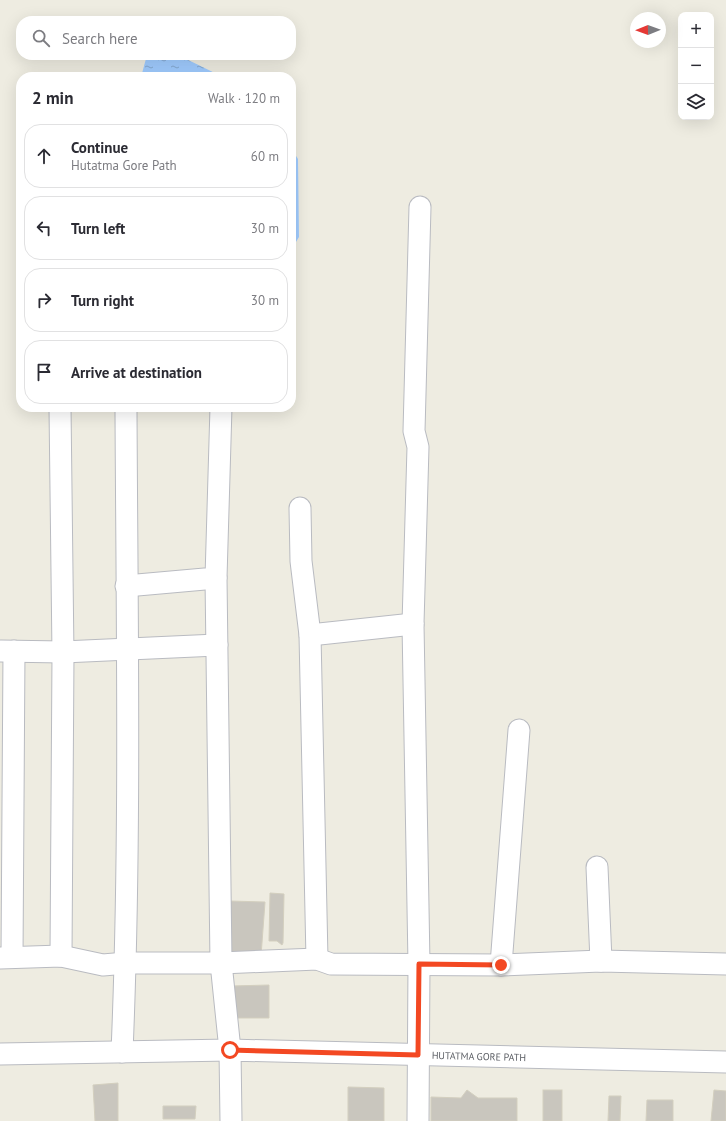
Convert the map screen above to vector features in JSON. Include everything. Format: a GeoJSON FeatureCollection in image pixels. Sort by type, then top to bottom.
{"type":"FeatureCollection","features":[{"type":"Feature","properties":{"kind":"street"},"geometry":{"type":"LineString","coordinates":[[418,1121],[419,964],[413,624],[418,447],[414,430],[420,207]]}},
{"type":"Feature","properties":{"kind":"street"},"geometry":{"type":"LineString","coordinates":[[60,412],[63,652],[61,956]]}},
{"type":"Feature","properties":{"kind":"street"},"geometry":{"type":"LineString","coordinates":[[122,1052],[126,963],[128,649],[126,586],[126,412]]}},
{"type":"Feature","properties":{"kind":"street"},"geometry":{"type":"LineString","coordinates":[[221,412],[216,578],[221,963],[230,1050],[231,1121]]}},
{"type":"Feature","properties":{"kind":"street"},"geometry":{"type":"LineString","coordinates":[[300,508],[301,561],[310,635],[317,959]]}},
{"type":"Feature","properties":{"kind":"street"},"geometry":{"type":"LineString","coordinates":[[126,586],[216,578]]}},
{"type":"Feature","properties":{"kind":"street"},"geometry":{"type":"LineString","coordinates":[[310,635],[413,624]]}},
{"type":"Feature","properties":{"kind":"street"},"geometry":{"type":"LineString","coordinates":[[217,645],[63,652],[7,651],[6,958],[61,956],[104,965],[126,963],[221,963],[317,959],[331,964],[501,965],[601,961],[726,964]]}},
{"type":"Feature","properties":{"kind":"street"},"geometry":{"type":"LineString","coordinates":[[501,965],[519,730]]}},
{"type":"Feature","properties":{"kind":"street"},"geometry":{"type":"LineString","coordinates":[[597,867],[601,961]]}},
{"type":"Feature","properties":{"kind":"street","name":"HUTATMA GORE PATH"},"geometry":{"type":"LineString","coordinates":[[0,1054],[230,1050],[726,1062]]}},
{"type":"Feature","properties":{"kind":"water"},"geometry":{"type":"Polygon","coordinates":[[[146,60],[188,60],[213,72],[142,72],[146,60]]]}},
{"type":"Feature","properties":{"kind":"water"},"geometry":{"type":"Polygon","coordinates":[[[296,156],[298,159],[299,237],[296,242],[296,156]]]}},
{"type":"Feature","properties":{"kind":"building"},"geometry":{"type":"Polygon","coordinates":[[[270,893],[284,894],[282,945],[277,941],[269,941],[270,893]]]}},
{"type":"Feature","properties":{"kind":"building"},"geometry":{"type":"Polygon","coordinates":[[[230,901],[265,902],[261,956],[229,959],[230,901]]]}},
{"type":"Feature","properties":{"kind":"building"},"geometry":{"type":"Polygon","coordinates":[[[269,985],[269,1018],[231,1018],[231,986],[269,985]]]}},
{"type":"Feature","properties":{"kind":"building"},"geometry":{"type":"Polygon","coordinates":[[[118,1083],[118,1121],[95,1121],[93,1085],[118,1083]]]}},
{"type":"Feature","properties":{"kind":"building"},"geometry":{"type":"Polygon","coordinates":[[[348,1087],[384,1088],[384,1121],[348,1121],[348,1087]]]}},
{"type":"Feature","properties":{"kind":"building"},"geometry":{"type":"Polygon","coordinates":[[[467,1090],[478,1098],[517,1098],[517,1121],[431,1121],[431,1097],[461,1098],[467,1090]]]}},
{"type":"Feature","properties":{"kind":"building"},"geometry":{"type":"Polygon","coordinates":[[[543,1090],[562,1090],[562,1121],[543,1121],[543,1090]]]}},
{"type":"Feature","properties":{"kind":"building"},"geometry":{"type":"Polygon","coordinates":[[[714,1090],[726,1091],[726,1121],[711,1121],[714,1090]]]}},
{"type":"Feature","properties":{"kind":"building"},"geometry":{"type":"Polygon","coordinates":[[[609,1096],[621,1096],[620,1121],[608,1121],[609,1096]]]}},
{"type":"Feature","properties":{"kind":"building"},"geometry":{"type":"Polygon","coordinates":[[[647,1100],[673,1100],[673,1121],[646,1121],[647,1100]]]}},
{"type":"Feature","properties":{"kind":"building"},"geometry":{"type":"Polygon","coordinates":[[[163,1106],[196,1106],[195,1119],[163,1119],[163,1106]]]}},
{"type":"Feature","properties":{"kind":"route"},"geometry":{"type":"LineString","coordinates":[[230,1050],[418,1055],[419,964],[501,965]]}}]}
